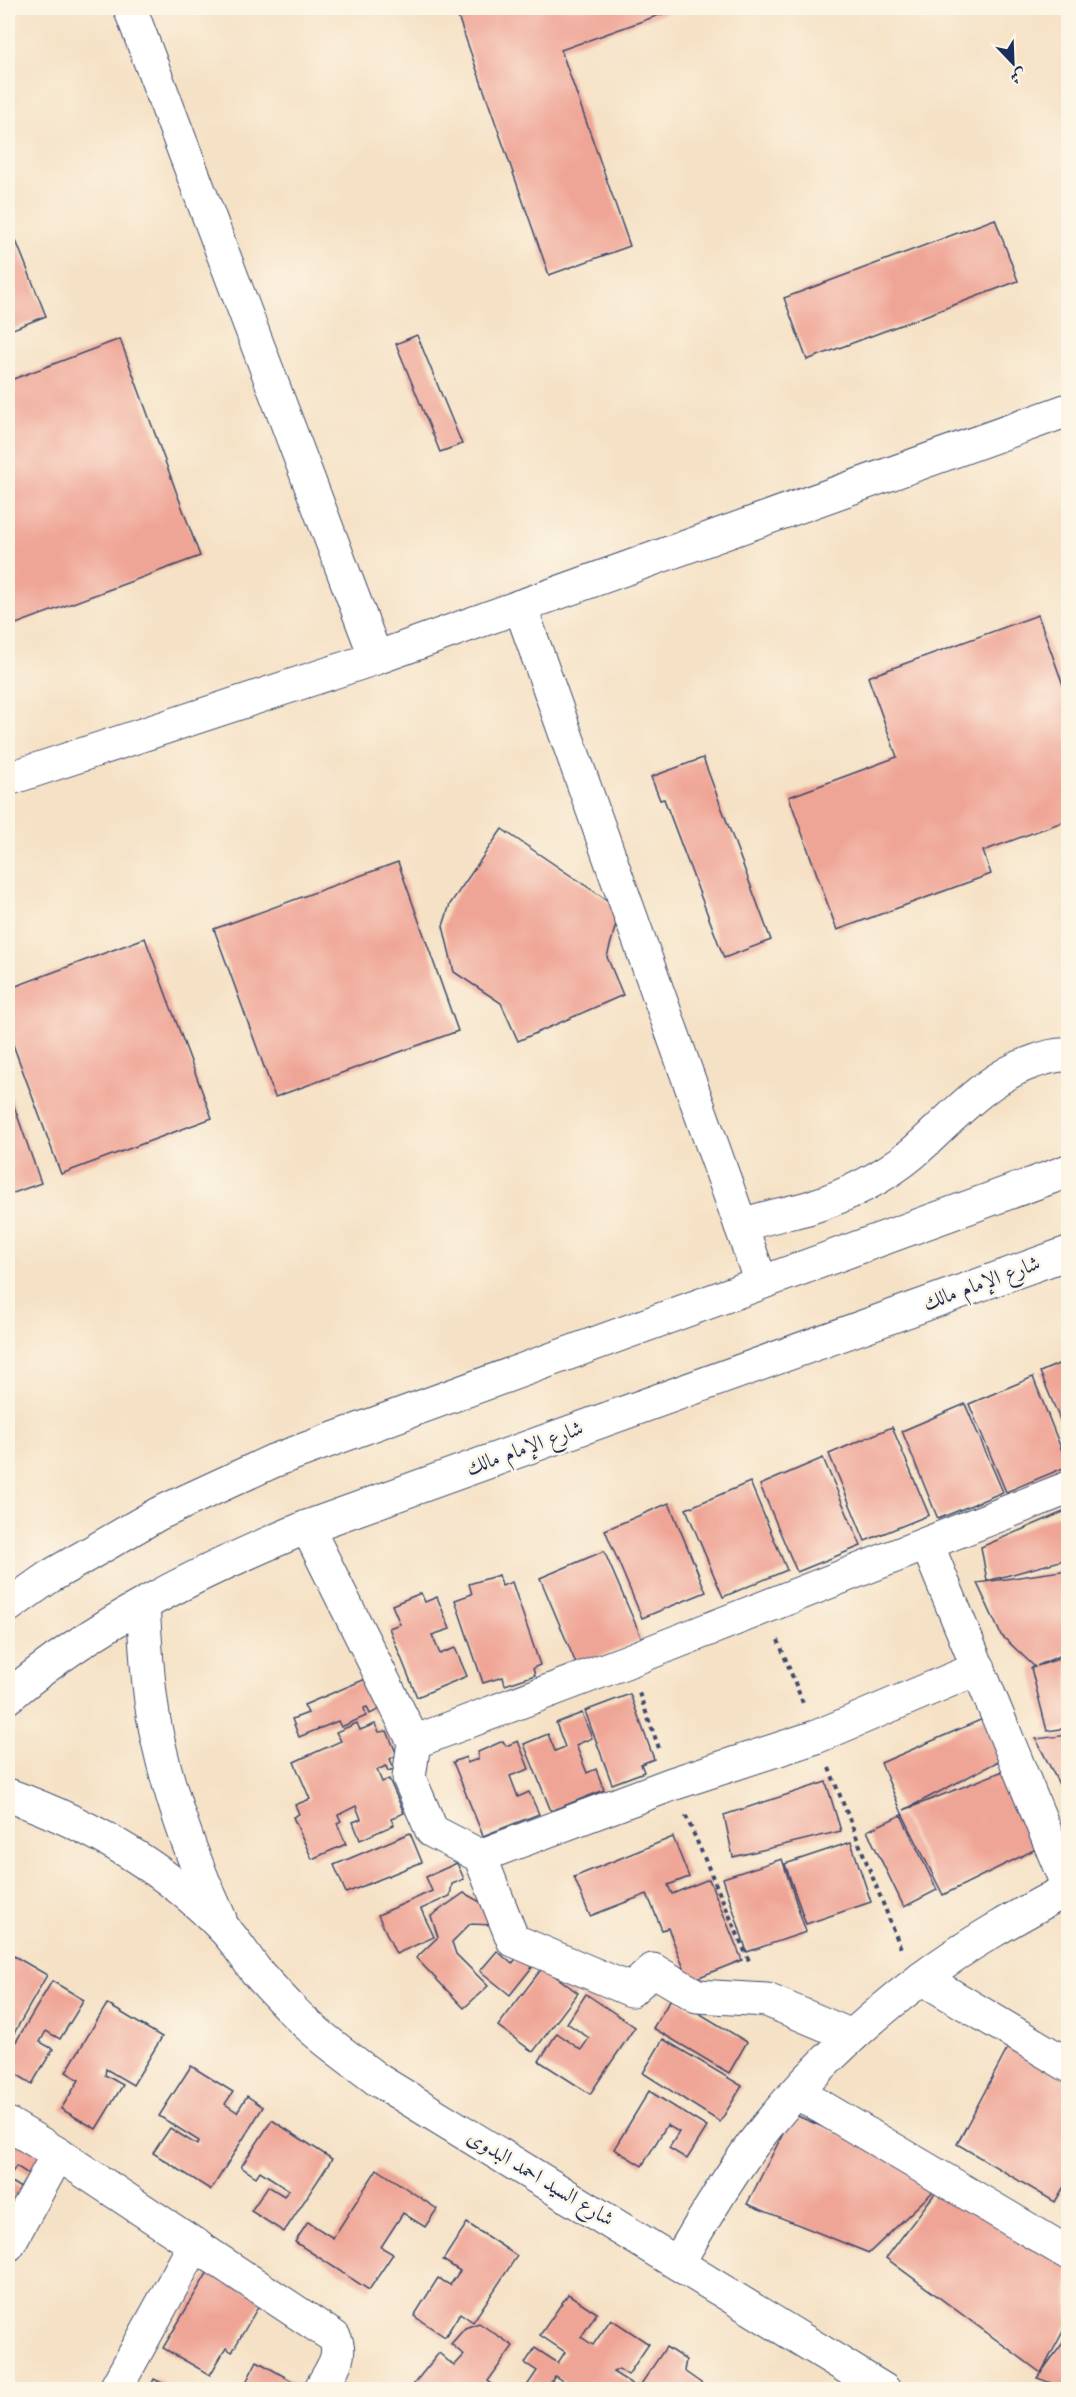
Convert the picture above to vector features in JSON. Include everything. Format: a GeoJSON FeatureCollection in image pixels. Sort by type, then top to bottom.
{"type":"FeatureCollection","features":[{"type":"Feature","properties":{"kind":"street"},"geometry":{"type":"LineString","coordinates":[[130,8],[376,658]]}},
{"type":"Feature","properties":{"kind":"street"},"geometry":{"type":"LineString","coordinates":[[8,779],[376,658],[1068,410]]}},
{"type":"Feature","properties":{"kind":"street"},"geometry":{"type":"LineString","coordinates":[[520,606],[761,1282]]}},
{"type":"Feature","properties":{"kind":"street"},"geometry":{"type":"LineString","coordinates":[[741,1226],[763,1217],[807,1208],[856,1190],[913,1153],[989,1084],[1014,1069],[1056,1054],[1068,1054]]}},
{"type":"Feature","properties":{"kind":"street"},"geometry":{"type":"LineString","coordinates":[[8,1606],[50,1577],[158,1514],[273,1461],[1068,1171]]}},
{"type":"Feature","properties":{"kind":"street","name":"شارع الإمام مالك"},"geometry":{"type":"LineString","coordinates":[[8,1697],[94,1634],[143,1605],[233,1558],[306,1527],[1068,1253]]}},
{"type":"Feature","properties":{"kind":"street"},"geometry":{"type":"LineString","coordinates":[[414,1742],[1068,1488]]}},
{"type":"Feature","properties":{"kind":"street"},"geometry":{"type":"LineString","coordinates":[[306,1527],[414,1742],[409,1778],[432,1832],[480,1856],[513,1940],[631,1990],[653,1970],[697,1996],[766,2000],[852,2036]]}},
{"type":"Feature","properties":{"kind":"street"},"geometry":{"type":"LineString","coordinates":[[678,2263],[714,2201],[748,2153],[798,2093],[852,2036],[922,1978],[998,1927],[1068,1888],[927,1544]]}},
{"type":"Feature","properties":{"kind":"street","name":"شارع السيد احمد البدوى"},"geometry":{"type":"LineString","coordinates":[[143,1605],[147,1672],[157,1740],[174,1806],[197,1870],[226,1931]]}},
{"type":"Feature","properties":{"kind":"street"},"geometry":{"type":"LineString","coordinates":[[480,1856],[672,1784],[816,1737],[978,1668]]}},
{"type":"Feature","properties":{"kind":"street","name":"شارع السيد احمد البدوى"},"geometry":{"type":"LineString","coordinates":[[8,1795],[55,1812],[117,1844],[174,1884],[226,1931],[257,1971],[294,2011],[334,2047],[378,2080],[884,2390]]}},
{"type":"Feature","properties":{"kind":"street"},"geometry":{"type":"LineString","coordinates":[[922,1978],[1068,2065]]}},
{"type":"Feature","properties":{"kind":"street"},"geometry":{"type":"LineString","coordinates":[[798,2093],[1068,2253]]}},
{"type":"Feature","properties":{"kind":"street"},"geometry":{"type":"LineString","coordinates":[[8,2124],[58,2154],[334,2337],[339,2353],[320,2390]]}},
{"type":"Feature","properties":{"kind":"street"},"geometry":{"type":"LineString","coordinates":[[8,2245],[58,2154]]}},
{"type":"Feature","properties":{"kind":"street"},"geometry":{"type":"LineString","coordinates":[[115,2390],[195,2244]]}},
{"type":"Feature","properties":{"kind":"path"},"geometry":{"type":"LineString","coordinates":[[765,1606],[898,1944],[922,1978]]}},
{"type":"Feature","properties":{"kind":"path"},"geometry":{"type":"LineString","coordinates":[[627,1661],[672,1784],[766,2000]]}},
{"type":"Feature","properties":{"kind":"building"},"geometry":{"type":"Polygon","coordinates":[[[455,8],[679,8],[561,50],[630,246],[549,275],[455,8]]]}},
{"type":"Feature","properties":{"kind":"building"},"geometry":{"type":"Polygon","coordinates":[[[995,219],[1018,281],[807,360],[784,298],[995,219]]]}},
{"type":"Feature","properties":{"kind":"building"},"geometry":{"type":"Polygon","coordinates":[[[13,233],[46,316],[8,331],[8,235],[13,233]]]}},
{"type":"Feature","properties":{"kind":"building"},"geometry":{"type":"Polygon","coordinates":[[[417,335],[462,444],[440,452],[396,344],[417,335]]]}},
{"type":"Feature","properties":{"kind":"building"},"geometry":{"type":"Polygon","coordinates":[[[120,339],[200,556],[8,627],[8,381],[120,339]]]}},
{"type":"Feature","properties":{"kind":"building"},"geometry":{"type":"Polygon","coordinates":[[[1038,615],[1068,699],[1068,820],[983,851],[991,874],[837,930],[789,797],[897,757],[868,677],[1038,615]]]}},
{"type":"Feature","properties":{"kind":"building"},"geometry":{"type":"Polygon","coordinates":[[[703,758],[771,940],[724,958],[664,799],[660,800],[651,777],[703,758]]]}},
{"type":"Feature","properties":{"kind":"building"},"geometry":{"type":"Polygon","coordinates":[[[502,829],[620,909],[607,957],[623,995],[518,1041],[501,1003],[454,972],[443,926],[450,904],[502,829]]]}},
{"type":"Feature","properties":{"kind":"building"},"geometry":{"type":"Polygon","coordinates":[[[398,862],[458,1031],[275,1097],[214,929],[398,862]]]}},
{"type":"Feature","properties":{"kind":"building"},"geometry":{"type":"Polygon","coordinates":[[[145,938],[212,1118],[61,1174],[8,1031],[8,989],[145,938]]]}},
{"type":"Feature","properties":{"kind":"building"},"geometry":{"type":"Polygon","coordinates":[[[8,1089],[41,1183],[8,1195],[8,1089]]]}},
{"type":"Feature","properties":{"kind":"building"},"geometry":{"type":"Polygon","coordinates":[[[1068,1360],[1068,1439],[1040,1372],[1068,1360]]]}},
{"type":"Feature","properties":{"kind":"building"},"geometry":{"type":"Polygon","coordinates":[[[1033,1377],[1068,1466],[1006,1492],[969,1404],[1033,1377]]]}},
{"type":"Feature","properties":{"kind":"building"},"geometry":{"type":"Polygon","coordinates":[[[965,1404],[1003,1492],[938,1519],[902,1431],[965,1404]]]}},
{"type":"Feature","properties":{"kind":"building"},"geometry":{"type":"Polygon","coordinates":[[[892,1427],[929,1515],[865,1541],[829,1454],[892,1427]]]}},
{"type":"Feature","properties":{"kind":"building"},"geometry":{"type":"Polygon","coordinates":[[[823,1458],[861,1546],[797,1572],[760,1485],[823,1458]]]}},
{"type":"Feature","properties":{"kind":"building"},"geometry":{"type":"Polygon","coordinates":[[[750,1482],[787,1570],[723,1597],[686,1509],[750,1482]]]}},
{"type":"Feature","properties":{"kind":"building"},"geometry":{"type":"Polygon","coordinates":[[[669,1503],[706,1592],[642,1618],[605,1530],[669,1503]]]}},
{"type":"Feature","properties":{"kind":"building"},"geometry":{"type":"Polygon","coordinates":[[[1068,1510],[1068,1559],[987,1581],[981,1547],[1068,1510]]]}},
{"type":"Feature","properties":{"kind":"building"},"geometry":{"type":"Polygon","coordinates":[[[604,1551],[642,1639],[577,1666],[540,1578],[604,1551]]]}},
{"type":"Feature","properties":{"kind":"building"},"geometry":{"type":"Polygon","coordinates":[[[1068,1570],[1068,1652],[1037,1666],[1068,1656],[1068,1728],[1047,1731],[1031,1668],[1035,1667],[1001,1635],[977,1583],[1068,1570]]]}},
{"type":"Feature","properties":{"kind":"building"},"geometry":{"type":"Polygon","coordinates":[[[499,1575],[502,1586],[512,1582],[540,1665],[533,1668],[535,1675],[505,1685],[503,1677],[483,1683],[455,1600],[472,1594],[469,1584],[499,1575]]]}},
{"type":"Feature","properties":{"kind":"building"},"geometry":{"type":"Polygon","coordinates":[[[421,1593],[425,1602],[437,1597],[450,1629],[432,1635],[440,1654],[455,1648],[467,1676],[417,1697],[389,1628],[400,1624],[392,1605],[421,1593]]]}},
{"type":"Feature","properties":{"kind":"building"},"geometry":{"type":"Polygon","coordinates":[[[368,1678],[380,1709],[370,1714],[367,1707],[364,1708],[366,1716],[341,1727],[338,1721],[299,1737],[292,1719],[308,1713],[304,1705],[368,1678]]]}},
{"type":"Feature","properties":{"kind":"building"},"geometry":{"type":"Polygon","coordinates":[[[630,1694],[654,1759],[641,1764],[644,1772],[612,1784],[585,1711],[630,1694]]]}},
{"type":"Feature","properties":{"kind":"building"},"geometry":{"type":"Polygon","coordinates":[[[582,1713],[592,1738],[576,1745],[587,1773],[596,1769],[604,1790],[551,1811],[524,1744],[548,1734],[555,1751],[565,1747],[556,1723],[582,1713]]]}},
{"type":"Feature","properties":{"kind":"building"},"geometry":{"type":"Polygon","coordinates":[[[985,1718],[1001,1760],[904,1810],[1011,1768],[1040,1847],[943,1895],[901,1811],[881,1763],[985,1718]]]}},
{"type":"Feature","properties":{"kind":"building"},"geometry":{"type":"Polygon","coordinates":[[[357,1723],[360,1730],[375,1724],[379,1732],[387,1731],[397,1755],[390,1759],[394,1769],[388,1771],[386,1766],[377,1770],[382,1782],[389,1779],[404,1813],[391,1819],[394,1825],[360,1840],[353,1822],[361,1819],[356,1806],[338,1815],[341,1821],[337,1823],[346,1844],[312,1859],[293,1817],[299,1814],[295,1805],[310,1799],[294,1762],[341,1741],[336,1732],[357,1723]]]}},
{"type":"Feature","properties":{"kind":"building"},"geometry":{"type":"Polygon","coordinates":[[[1068,1735],[1068,1802],[1036,1739],[1068,1735]]]}},
{"type":"Feature","properties":{"kind":"building"},"geometry":{"type":"Polygon","coordinates":[[[503,1741],[506,1746],[518,1741],[529,1769],[510,1776],[518,1797],[529,1792],[539,1814],[483,1836],[453,1762],[466,1757],[467,1763],[478,1759],[478,1752],[503,1741]]]}},
{"type":"Feature","properties":{"kind":"building"},"geometry":{"type":"Polygon","coordinates":[[[826,1782],[841,1831],[733,1857],[724,1815],[826,1782]]]}},
{"type":"Feature","properties":{"kind":"building"},"geometry":{"type":"Polygon","coordinates":[[[901,1815],[937,1890],[904,1907],[867,1831],[901,1815]]]}},
{"type":"Feature","properties":{"kind":"building"},"geometry":{"type":"Polygon","coordinates":[[[410,1833],[422,1862],[346,1893],[334,1865],[410,1833]]]}},
{"type":"Feature","properties":{"kind":"building"},"geometry":{"type":"Polygon","coordinates":[[[673,1837],[689,1877],[668,1885],[672,1894],[709,1879],[742,1960],[689,1981],[668,1928],[662,1930],[647,1894],[590,1916],[574,1877],[673,1837]]]}},
{"type":"Feature","properties":{"kind":"building"},"geometry":{"type":"Polygon","coordinates":[[[851,1842],[871,1902],[806,1924],[785,1864],[851,1842]]]}},
{"type":"Feature","properties":{"kind":"building"},"geometry":{"type":"Polygon","coordinates":[[[782,1859],[806,1932],[747,1952],[723,1878],[782,1859]]]}},
{"type":"Feature","properties":{"kind":"building"},"geometry":{"type":"Polygon","coordinates":[[[457,1863],[464,1879],[452,1884],[450,1896],[421,1909],[434,1937],[396,1954],[378,1915],[432,1891],[426,1877],[457,1863]]]}},
{"type":"Feature","properties":{"kind":"building"},"geometry":{"type":"Polygon","coordinates":[[[464,1893],[482,1903],[493,1925],[470,1924],[452,1942],[456,1954],[488,1986],[464,2008],[416,1958],[438,1937],[431,1916],[464,1893]]]}},
{"type":"Feature","properties":{"kind":"building"},"geometry":{"type":"Polygon","coordinates":[[[497,1951],[512,1964],[519,1955],[533,1966],[510,1995],[480,1971],[497,1951]]]}},
{"type":"Feature","properties":{"kind":"building"},"geometry":{"type":"Polygon","coordinates":[[[14,1956],[47,1975],[8,2044],[8,1968],[14,1956]]]}},
{"type":"Feature","properties":{"kind":"building"},"geometry":{"type":"Polygon","coordinates":[[[543,1967],[578,1993],[533,2052],[498,2026],[543,1967]]]}},
{"type":"Feature","properties":{"kind":"building"},"geometry":{"type":"Polygon","coordinates":[[[52,1981],[84,2000],[60,2039],[46,2031],[40,2042],[53,2049],[32,2084],[8,2069],[8,2055],[52,1981]]]}},
{"type":"Feature","properties":{"kind":"building"},"geometry":{"type":"Polygon","coordinates":[[[586,1994],[635,2027],[590,2094],[539,2061],[557,2033],[581,2050],[589,2038],[567,2023],[586,1994]]]}},
{"type":"Feature","properties":{"kind":"building"},"geometry":{"type":"Polygon","coordinates":[[[672,1997],[747,2042],[729,2073],[653,2028],[672,1997]]]}},
{"type":"Feature","properties":{"kind":"building"},"geometry":{"type":"Polygon","coordinates":[[[107,2004],[162,2037],[133,2085],[106,2069],[105,2075],[123,2085],[96,2129],[61,2109],[79,2080],[66,2072],[107,2004]]]}},
{"type":"Feature","properties":{"kind":"building"},"geometry":{"type":"Polygon","coordinates":[[[663,2039],[742,2086],[720,2122],[643,2073],[663,2039]]]}},
{"type":"Feature","properties":{"kind":"building"},"geometry":{"type":"Polygon","coordinates":[[[1010,2044],[1068,2079],[1068,2180],[1055,2202],[957,2144],[1010,2044]]]}},
{"type":"Feature","properties":{"kind":"building"},"geometry":{"type":"Polygon","coordinates":[[[191,2066],[233,2092],[225,2104],[237,2112],[247,2096],[263,2107],[211,2190],[153,2153],[170,2128],[197,2145],[199,2141],[159,2116],[191,2066]]]}},
{"type":"Feature","properties":{"kind":"building"},"geometry":{"type":"Polygon","coordinates":[[[649,2091],[707,2127],[687,2159],[669,2148],[679,2132],[667,2125],[642,2166],[614,2149],[649,2091]]]}},
{"type":"Feature","properties":{"kind":"building"},"geometry":{"type":"Polygon","coordinates":[[[793,2114],[945,2180],[869,2253],[747,2204],[793,2114]]]}},
{"type":"Feature","properties":{"kind":"building"},"geometry":{"type":"Polygon","coordinates":[[[272,2120],[332,2159],[284,2232],[251,2211],[268,2186],[284,2196],[289,2190],[260,2171],[256,2177],[241,2167],[272,2120]]]}},
{"type":"Feature","properties":{"kind":"building"},"geometry":{"type":"Polygon","coordinates":[[[8,2132],[41,2148],[38,2180],[16,2166],[8,2179],[8,2132]]]}},
{"type":"Feature","properties":{"kind":"building"},"geometry":{"type":"Polygon","coordinates":[[[377,2169],[437,2209],[425,2227],[403,2213],[381,2247],[393,2254],[369,2290],[295,2242],[308,2222],[333,2238],[377,2169]]]}},
{"type":"Feature","properties":{"kind":"building"},"geometry":{"type":"Polygon","coordinates":[[[8,2180],[27,2192],[13,2213],[8,2211],[8,2180]]]}},
{"type":"Feature","properties":{"kind":"building"},"geometry":{"type":"Polygon","coordinates":[[[945,2180],[1068,2253],[1068,2322],[1041,2373],[886,2258],[945,2180]]]}},
{"type":"Feature","properties":{"kind":"building"},"geometry":{"type":"Polygon","coordinates":[[[467,2223],[517,2256],[473,2322],[460,2313],[445,2337],[414,2316],[438,2278],[450,2285],[460,2271],[443,2260],[467,2223]]]}},
{"type":"Feature","properties":{"kind":"building"},"geometry":{"type":"Polygon","coordinates":[[[209,2270],[262,2300],[232,2352],[226,2348],[210,2375],[163,2348],[209,2270]]]}},
{"type":"Feature","properties":{"kind":"building"},"geometry":{"type":"Polygon","coordinates":[[[568,2294],[597,2313],[581,2337],[593,2345],[611,2319],[649,2344],[628,2375],[619,2369],[613,2372],[635,2386],[632,2390],[607,2390],[604,2387],[602,2390],[575,2390],[555,2376],[546,2390],[524,2390],[537,2371],[525,2363],[535,2348],[558,2363],[565,2352],[540,2335],[568,2294]]]}},
{"type":"Feature","properties":{"kind":"building"},"geometry":{"type":"Polygon","coordinates":[[[479,2323],[513,2346],[488,2381],[500,2390],[416,2390],[412,2386],[439,2353],[454,2366],[464,2355],[451,2344],[465,2328],[479,2323]]]}},
{"type":"Feature","properties":{"kind":"building"},"geometry":{"type":"Polygon","coordinates":[[[1068,2336],[1068,2389],[1037,2378],[1068,2336]]]}},
{"type":"Feature","properties":{"kind":"building"},"geometry":{"type":"Polygon","coordinates":[[[666,2347],[686,2360],[684,2371],[711,2390],[637,2390],[666,2347]]]}},
{"type":"Feature","properties":{"kind":"building"},"geometry":{"type":"Polygon","coordinates":[[[257,2361],[308,2390],[242,2390],[257,2361]]]}},
{"type":"Feature","properties":{"kind":"building"},"geometry":{"type":"Polygon","coordinates":[[[154,2379],[175,2390],[149,2390],[154,2379]]]}}]}
